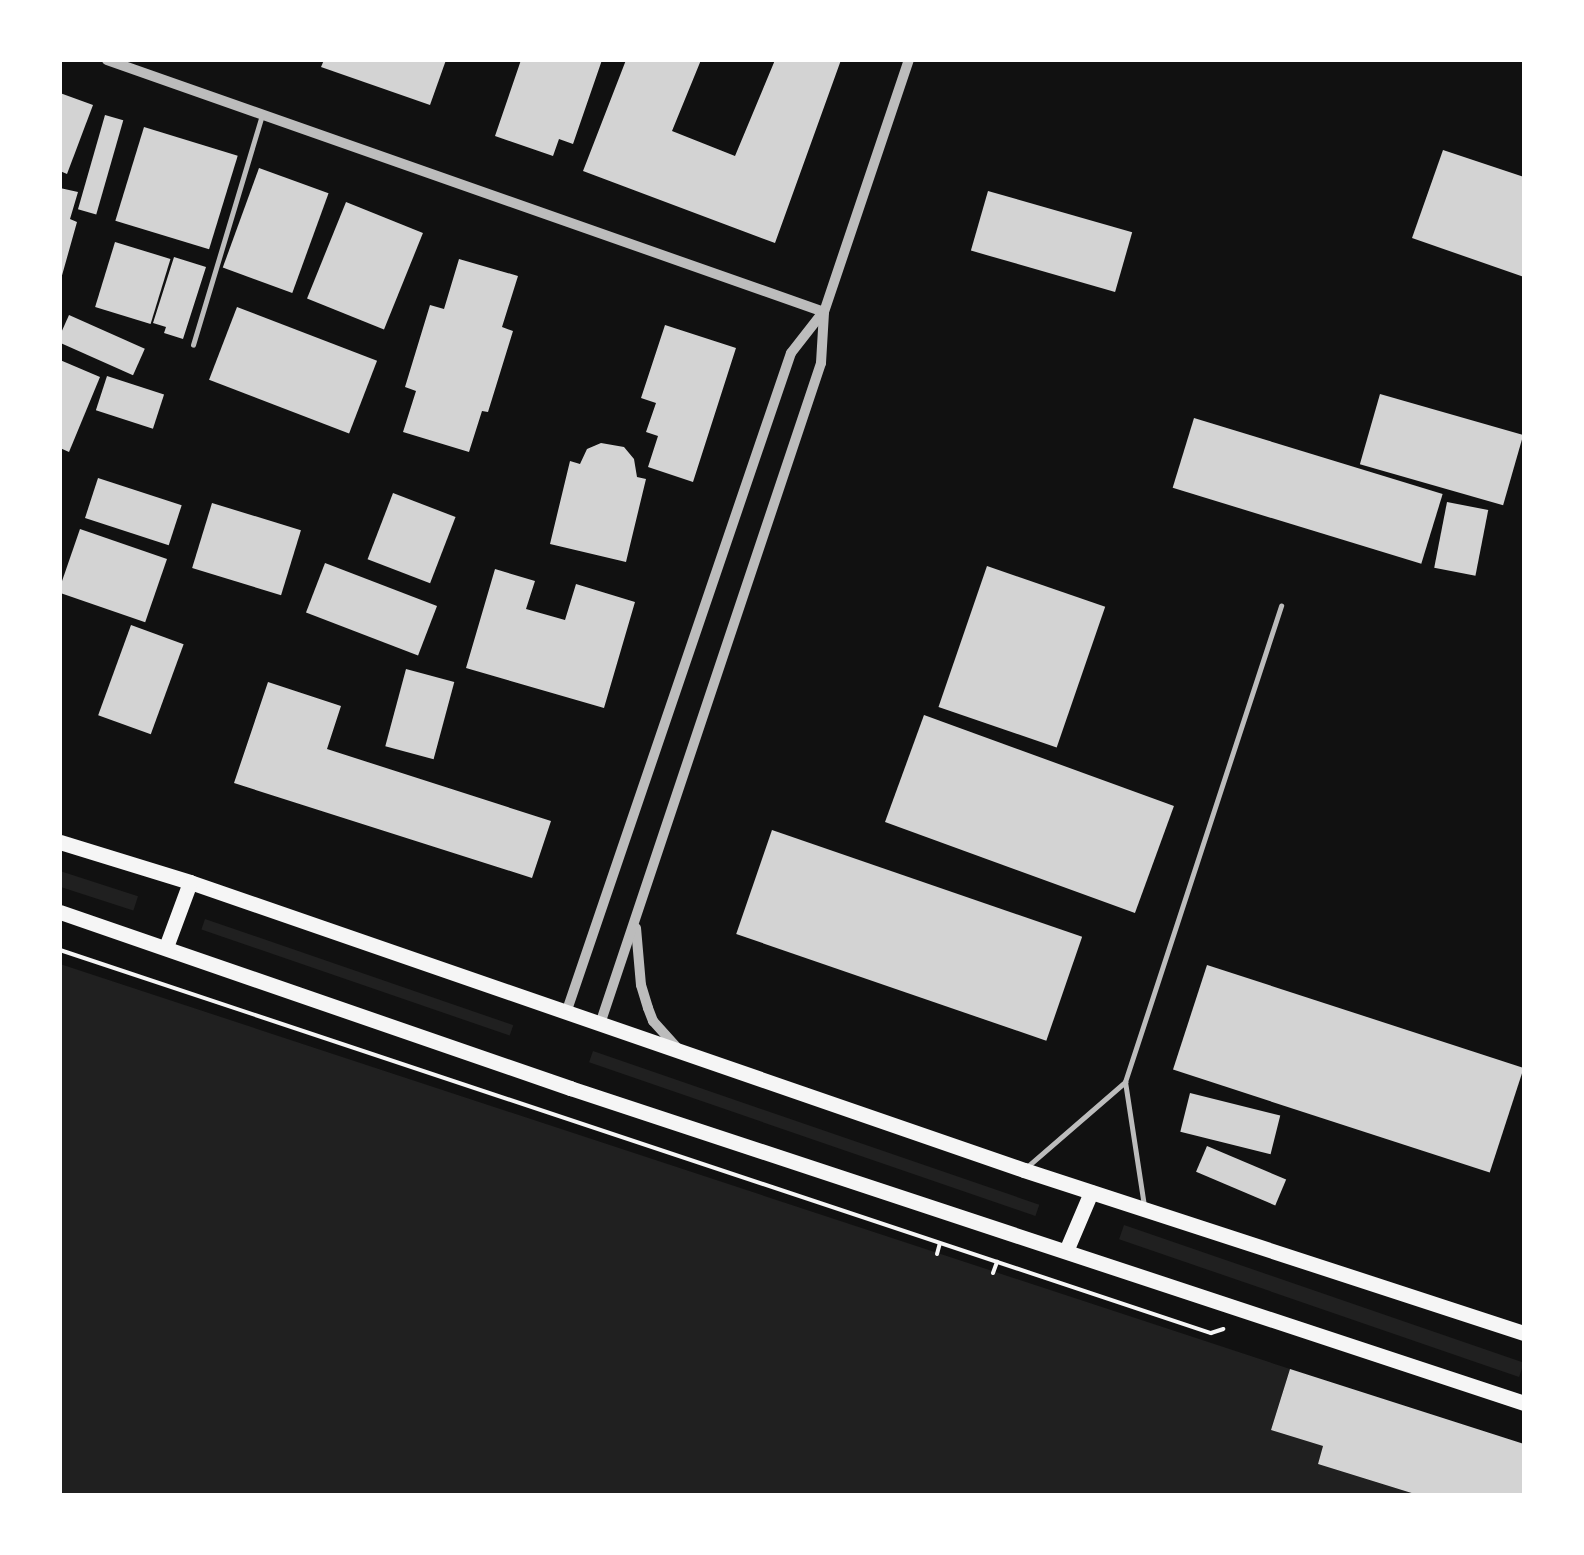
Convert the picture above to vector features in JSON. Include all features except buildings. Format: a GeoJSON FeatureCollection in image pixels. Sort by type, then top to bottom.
{"type":"FeatureCollection","features":[{"type":"Feature","properties":{"kind":"main road"},"geometry":{"type":"LineString","coordinates":[[60,842],[190,882],[1024,1170],[1524,1332]]}},
{"type":"Feature","properties":{"kind":"main road"},"geometry":{"type":"LineString","coordinates":[[166,947],[190,882]]}},
{"type":"Feature","properties":{"kind":"main road"},"geometry":{"type":"LineString","coordinates":[[60,912],[578,1090],[1524,1403]]}},
{"type":"Feature","properties":{"kind":"main road"},"geometry":{"type":"LineString","coordinates":[[1066,1251],[1090,1192]]}},
{"type":"Feature","properties":{"kind":"street"},"geometry":{"type":"LineString","coordinates":[[107,60],[824,312]]}},
{"type":"Feature","properties":{"kind":"street"},"geometry":{"type":"LineString","coordinates":[[600,1024],[636,925],[821,363],[824,312],[909,60]]}},
{"type":"Feature","properties":{"kind":"street"},"geometry":{"type":"LineString","coordinates":[[566,1013],[791,353],[824,312]]}},
{"type":"Feature","properties":{"kind":"street"},"geometry":{"type":"LineString","coordinates":[[636,925],[641,985],[648,1008],[653,1021],[681,1052]]}},
{"type":"Feature","properties":{"kind":"lane"},"geometry":{"type":"LineString","coordinates":[[193,345],[262,114]]}},
{"type":"Feature","properties":{"kind":"lane"},"geometry":{"type":"LineString","coordinates":[[1144,1209],[1125,1082],[1281,606]]}},
{"type":"Feature","properties":{"kind":"lane"},"geometry":{"type":"LineString","coordinates":[[1024,1170],[1125,1082]]}},
{"type":"Feature","properties":{"kind":"path"},"geometry":{"type":"LineString","coordinates":[[60,950],[1210,1333]]}},
{"type":"Feature","properties":{"kind":"path"},"geometry":{"type":"LineString","coordinates":[[937,1254],[940,1243]]}},
{"type":"Feature","properties":{"kind":"path"},"geometry":{"type":"LineString","coordinates":[[993,1273],[997,1262]]}},
{"type":"Feature","properties":{"kind":"shaded area"},"geometry":{"type":"Polygon","coordinates":[[[60,871],[138,896],[133,911],[60,887],[60,871]]]}},
{"type":"Feature","properties":{"kind":"shaded area"},"geometry":{"type":"Polygon","coordinates":[[[205,919],[513,1025],[510,1036],[201,929],[205,919]]]}},
{"type":"Feature","properties":{"kind":"shaded area"},"geometry":{"type":"Polygon","coordinates":[[[60,964],[1290,1369],[1271,1430],[1323,1446],[1318,1464],[1418,1495],[60,1495],[60,964]]]}},
{"type":"Feature","properties":{"kind":"shaded area"},"geometry":{"type":"Polygon","coordinates":[[[593,1051],[1039,1205],[1035,1216],[589,1062],[593,1051]]]}},
{"type":"Feature","properties":{"kind":"shaded area"},"geometry":{"type":"Polygon","coordinates":[[[1124,1225],[1524,1363],[1519,1377],[1119,1239],[1124,1225]]]}}]}
